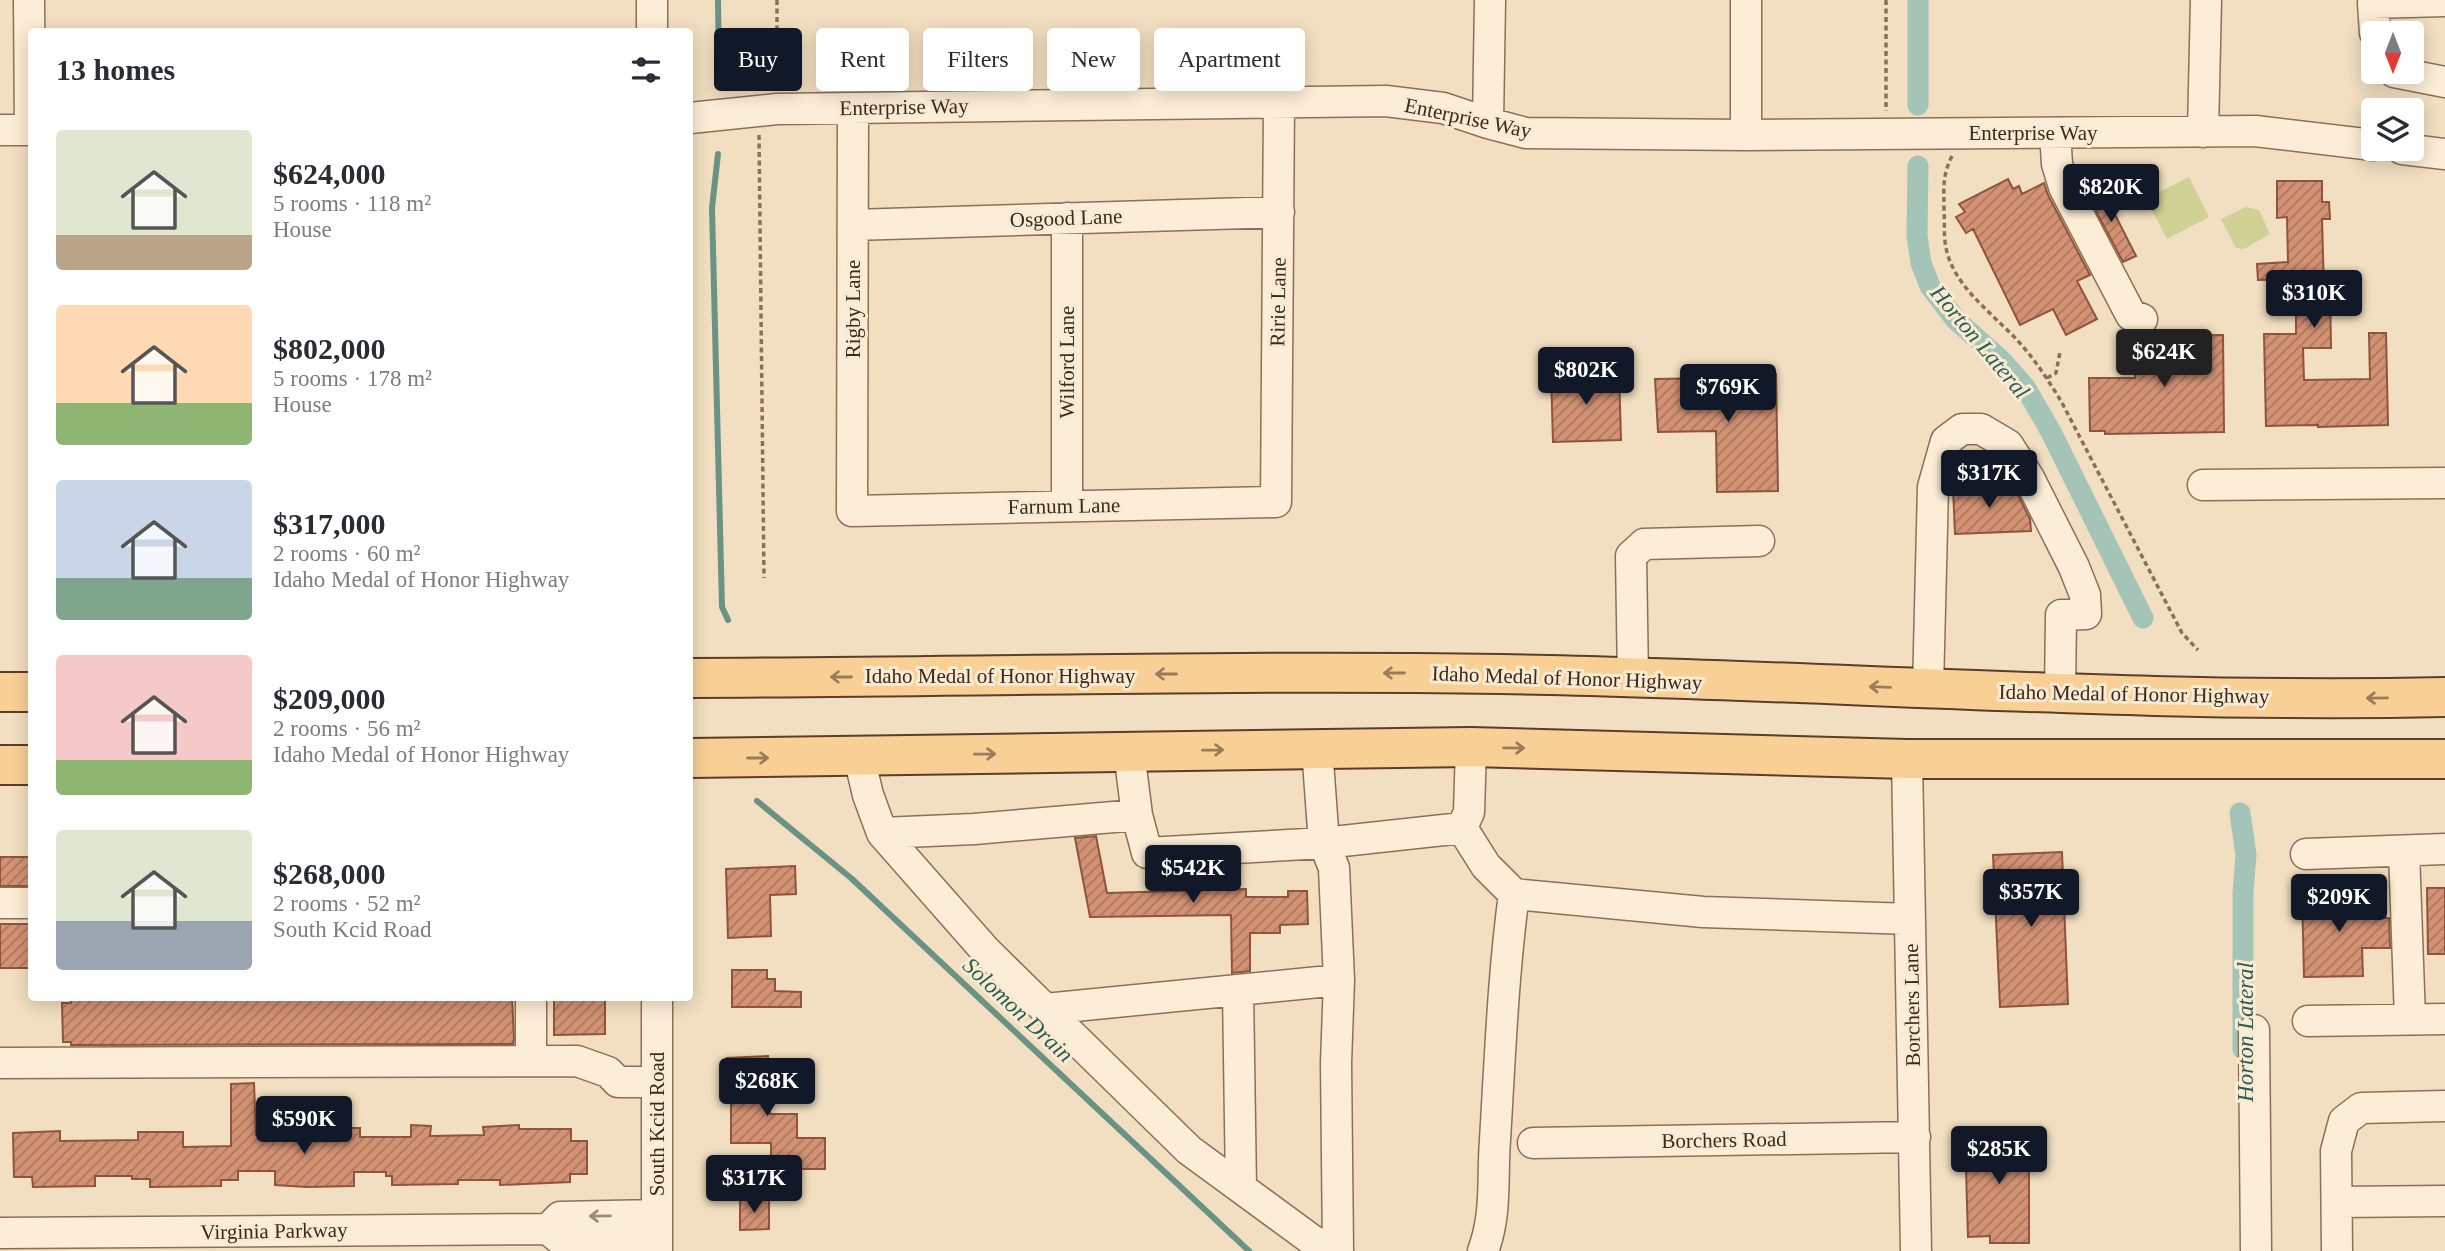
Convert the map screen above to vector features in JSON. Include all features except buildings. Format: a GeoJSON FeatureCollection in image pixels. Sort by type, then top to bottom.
{"type":"FeatureCollection","features":[{"type":"Feature","properties":{"kind":"main road","name":"Idaho Medal of Honor Highway"},"geometry":{"type":"LineString","coordinates":[[693,678],[1505,674],[2060,693],[2361,699],[2445,697]]}},
{"type":"Feature","properties":{"kind":"main road"},"geometry":{"type":"LineString","coordinates":[[0,692],[28,692]]}},
{"type":"Feature","properties":{"kind":"main road"},"geometry":{"type":"LineString","coordinates":[[693,758],[1471,747],[1907,759],[2445,759]]}},
{"type":"Feature","properties":{"kind":"main road"},"geometry":{"type":"LineString","coordinates":[[0,765],[28,765]]}},
{"type":"Feature","properties":{"kind":"street"},"geometry":{"type":"LineString","coordinates":[[29,0],[29,28]]}},
{"type":"Feature","properties":{"kind":"street"},"geometry":{"type":"LineString","coordinates":[[652,0],[652,28]]}},
{"type":"Feature","properties":{"kind":"street"},"geometry":{"type":"LineString","coordinates":[[1488,123],[1490,0]]}},
{"type":"Feature","properties":{"kind":"street"},"geometry":{"type":"LineString","coordinates":[[1746,0],[1746,135]]}},
{"type":"Feature","properties":{"kind":"street"},"geometry":{"type":"LineString","coordinates":[[2203,132],[2206,0]]}},
{"type":"Feature","properties":{"kind":"street"},"geometry":{"type":"LineString","coordinates":[[2374,21],[2373,3],[2445,1]]}},
{"type":"Feature","properties":{"kind":"street"},"geometry":{"type":"LineString","coordinates":[[2424,78],[2445,82]]}},
{"type":"Feature","properties":{"kind":"street","name":"Enterprise Way"},"geometry":{"type":"LineString","coordinates":[[693,118],[777,109],[1385,101],[1443,108],[1526,133],[1746,135],[2255,131],[2361,144]]}},
{"type":"Feature","properties":{"kind":"street","name":"Ririe Lane"},"geometry":{"type":"LineString","coordinates":[[1276,502],[1279,103]]}},
{"type":"Feature","properties":{"kind":"street","name":"Rigby Lane"},"geometry":{"type":"LineString","coordinates":[[852,511],[853,108]]}},
{"type":"Feature","properties":{"kind":"street"},"geometry":{"type":"LineString","coordinates":[[0,130],[28,130]]}},
{"type":"Feature","properties":{"kind":"street"},"geometry":{"type":"LineString","coordinates":[[2055,133],[2057,164],[2064,187],[2131,315],[2142,319]]}},
{"type":"Feature","properties":{"kind":"street"},"geometry":{"type":"LineString","coordinates":[[2424,150],[2444,150]]}},
{"type":"Feature","properties":{"kind":"street","name":"Osgood Lane"},"geometry":{"type":"LineString","coordinates":[[853,225],[1279,212]]}},
{"type":"Feature","properties":{"kind":"street","name":"Wilford Lane"},"geometry":{"type":"LineString","coordinates":[[1067,218],[1068,506]]}},
{"type":"Feature","properties":{"kind":"street"},"geometry":{"type":"LineString","coordinates":[[1928,689],[1933,487],[1946,441],[1962,429],[1981,429],[2008,445],[2029,478],[2074,567],[2085,595],[2086,614],[2061,615],[2060,693]]}},
{"type":"Feature","properties":{"kind":"street"},"geometry":{"type":"LineString","coordinates":[[2203,485],[2443,483]]}},
{"type":"Feature","properties":{"kind":"street","name":"Farnum Lane"},"geometry":{"type":"LineString","coordinates":[[852,511],[1276,502]]}},
{"type":"Feature","properties":{"kind":"street"},"geometry":{"type":"LineString","coordinates":[[1633,679],[1631,556],[1644,544],[1759,541]]}},
{"type":"Feature","properties":{"kind":"street"},"geometry":{"type":"LineString","coordinates":[[1462,828],[1469,812],[1471,747]]}},
{"type":"Feature","properties":{"kind":"street"},"geometry":{"type":"LineString","coordinates":[[1317,748],[1324,843],[1334,868],[1339,980],[1336,1063],[1338,1251]]}},
{"type":"Feature","properties":{"kind":"street"},"geometry":{"type":"LineString","coordinates":[[1129,752],[1136,815],[1147,853],[1324,843],[1462,828]]}},
{"type":"Feature","properties":{"kind":"street"},"geometry":{"type":"LineString","coordinates":[[859,757],[868,795],[883,833],[985,950],[1189,1150],[1312,1240],[1333,1251]]}},
{"type":"Feature","properties":{"kind":"street","name":"Borchers Lane"},"geometry":{"type":"LineString","coordinates":[[1907,759],[1916,1251]]}},
{"type":"Feature","properties":{"kind":"street"},"geometry":{"type":"LineString","coordinates":[[883,833],[974,829],[1136,815]]}},
{"type":"Feature","properties":{"kind":"street"},"geometry":{"type":"LineString","coordinates":[[1462,828],[1486,866],[1514,894],[1703,912],[1910,919]]}},
{"type":"Feature","properties":{"kind":"street"},"geometry":{"type":"LineString","coordinates":[[2306,854],[2445,849]]}},
{"type":"Feature","properties":{"kind":"street"},"geometry":{"type":"LineString","coordinates":[[2404,850],[2410,1019]]}},
{"type":"Feature","properties":{"kind":"street"},"geometry":{"type":"LineString","coordinates":[[1483,1251],[1492,1224],[1508,941],[1514,894]]}},
{"type":"Feature","properties":{"kind":"street"},"geometry":{"type":"LineString","coordinates":[[0,903],[28,903]]}},
{"type":"Feature","properties":{"kind":"street"},"geometry":{"type":"LineString","coordinates":[[1045,1009],[1339,980]]}},
{"type":"Feature","properties":{"kind":"street"},"geometry":{"type":"LineString","coordinates":[[1238,990],[1241,1188]]}},
{"type":"Feature","properties":{"kind":"street"},"geometry":{"type":"LineString","coordinates":[[531,1001],[531,1060]]}},
{"type":"Feature","properties":{"kind":"street","name":"South Kcid Road"},"geometry":{"type":"LineString","coordinates":[[657,1001],[657,1236]]}},
{"type":"Feature","properties":{"kind":"street"},"geometry":{"type":"LineString","coordinates":[[2308,1021],[2445,1019]]}},
{"type":"Feature","properties":{"kind":"street"},"geometry":{"type":"LineString","coordinates":[[2254,1030],[2256,1251]]}},
{"type":"Feature","properties":{"kind":"street"},"geometry":{"type":"LineString","coordinates":[[0,1063],[577,1061],[608,1072],[618,1082],[657,1083]]}},
{"type":"Feature","properties":{"kind":"street"},"geometry":{"type":"LineString","coordinates":[[2337,1251],[2336,1151],[2344,1121],[2361,1108],[2445,1106]]}},
{"type":"Feature","properties":{"kind":"street","name":"Borchers Road"},"geometry":{"type":"LineString","coordinates":[[1533,1143],[1915,1137]]}},
{"type":"Feature","properties":{"kind":"street"},"geometry":{"type":"LineString","coordinates":[[2337,1202],[2445,1200]]}},
{"type":"Feature","properties":{"kind":"street","name":"Virginia Parkway"},"geometry":{"type":"LineString","coordinates":[[0,1233],[93,1242],[548,1229],[560,1217],[657,1236]]}},
{"type":"Feature","properties":{"kind":"path"},"geometry":{"type":"LineString","coordinates":[[777,0],[777,28]]}},
{"type":"Feature","properties":{"kind":"path"},"geometry":{"type":"LineString","coordinates":[[1886,0],[1886,134]]}},
{"type":"Feature","properties":{"kind":"path"},"geometry":{"type":"LineString","coordinates":[[758,133],[764,578]]}},
{"type":"Feature","properties":{"kind":"path"},"geometry":{"type":"LineString","coordinates":[[1952,133],[1952,156],[1944,173],[1947,252],[1953,267],[1968,288],[2019,341],[2062,401],[2182,633],[2198,650]]}},
{"type":"Feature","properties":{"kind":"path"},"geometry":{"type":"LineString","coordinates":[[2047,378],[2056,373],[2060,352]]}},
{"type":"Feature","properties":{"kind":"green space"},"geometry":{"type":"Polygon","coordinates":[[[2189,177],[2209,217],[2167,239],[2146,199],[2189,177]]]}},
{"type":"Feature","properties":{"kind":"green space"},"geometry":{"type":"Polygon","coordinates":[[[2246,207],[2259,210],[2270,234],[2244,249],[2236,248],[2221,219],[2246,207]]]}},
{"type":"Feature","properties":{"kind":"waterway","name":"Solomon Drain"},"geometry":{"type":"LineString","coordinates":[[718,0],[718,28]]}},
{"type":"Feature","properties":{"kind":"waterway","name":"Horton Lateral"},"geometry":{"type":"LineString","coordinates":[[1918,0],[1918,105]]}},
{"type":"Feature","properties":{"kind":"waterway","name":"Solomon Drain"},"geometry":{"type":"LineString","coordinates":[[718,154],[712,208],[722,607],[728,620]]}},
{"type":"Feature","properties":{"kind":"waterway","name":"Horton Lateral"},"geometry":{"type":"LineString","coordinates":[[1918,166],[1917,236],[1921,263],[1930,286],[1956,320],[2000,359],[2025,387],[2051,432],[2143,618]]}},
{"type":"Feature","properties":{"kind":"waterway","name":"Solomon Drain"},"geometry":{"type":"LineString","coordinates":[[757,801],[851,878],[1249,1251]]}},
{"type":"Feature","properties":{"kind":"waterway","name":"Horton Lateral"},"geometry":{"type":"LineString","coordinates":[[2240,813],[2246,855],[2243,893],[2243,1049]]}}]}
